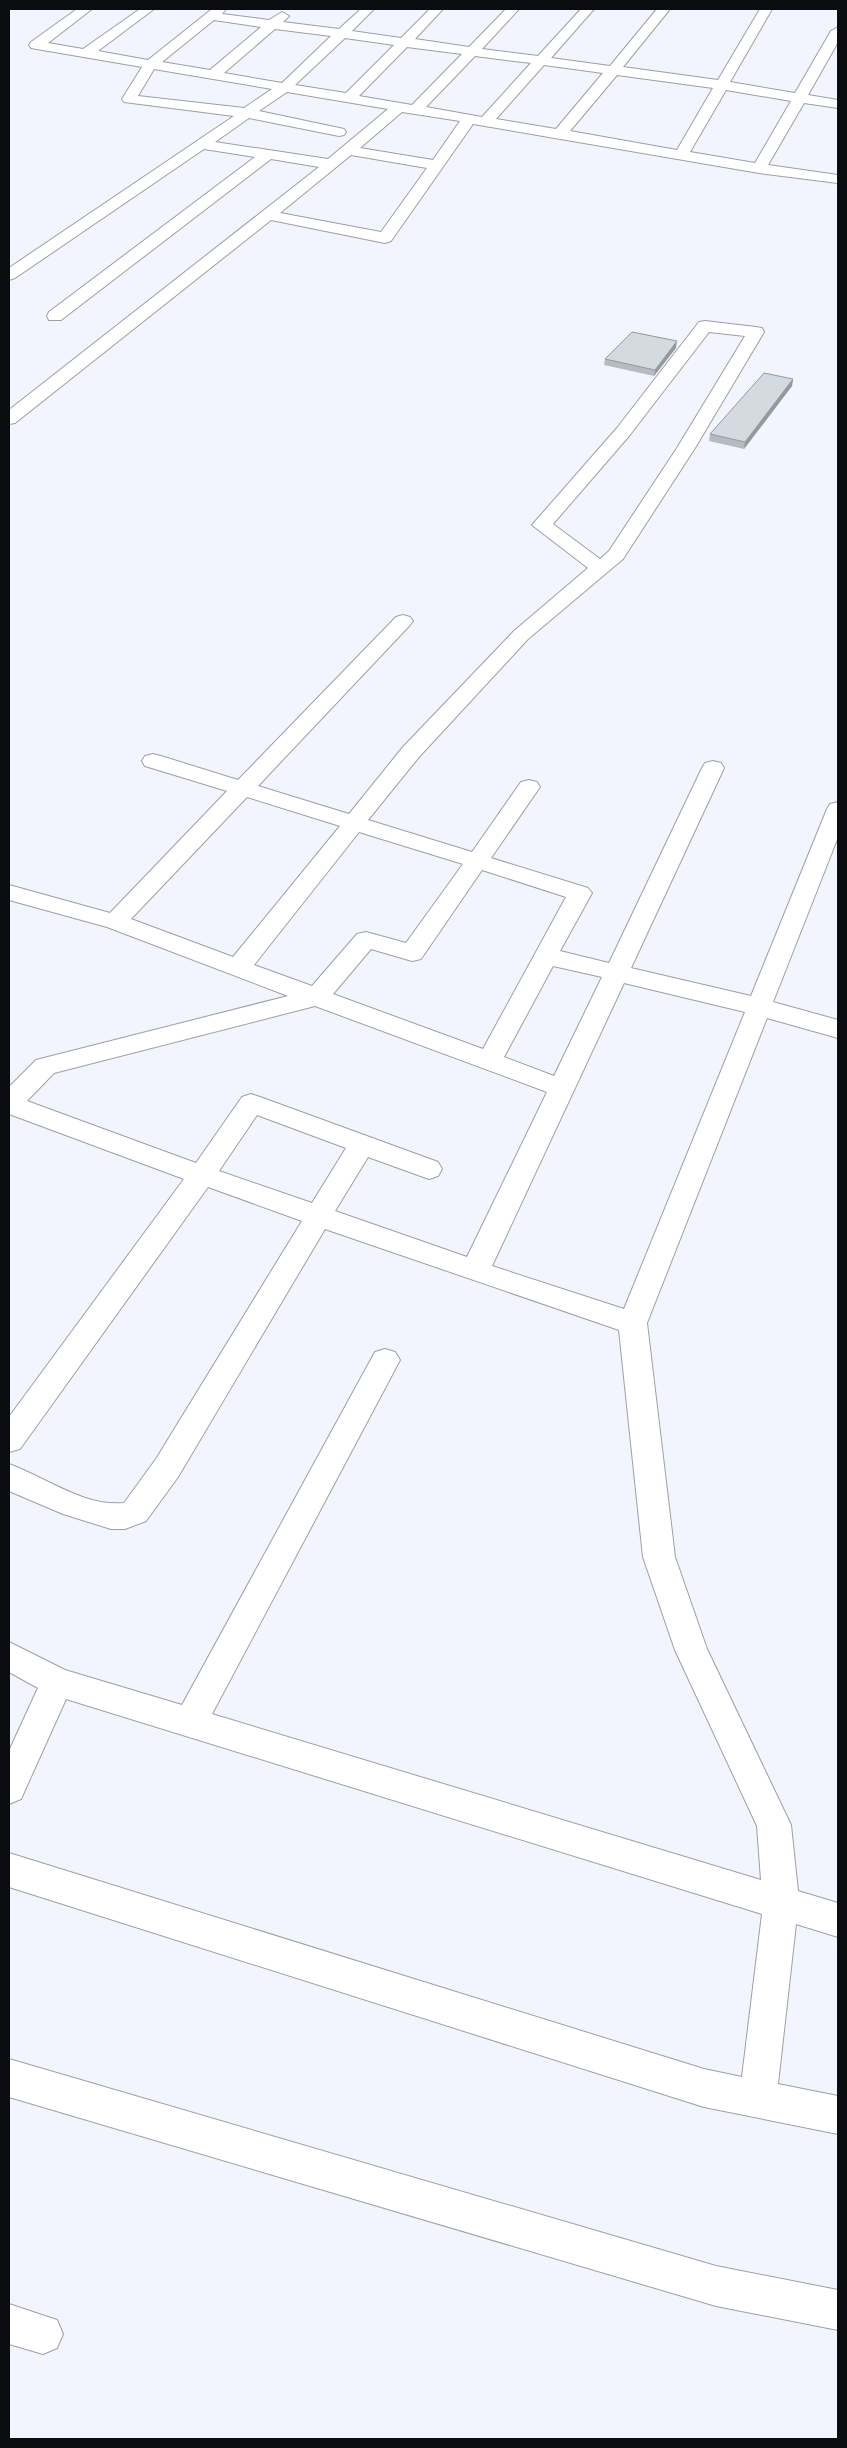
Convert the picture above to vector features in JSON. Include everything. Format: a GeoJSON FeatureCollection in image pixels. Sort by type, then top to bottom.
{"type":"FeatureCollection","features":[{"type":"Feature","properties":{"kind":"street"},"geometry":{"type":"LineString","coordinates":[[85,9],[36,45],[681,155],[838,179]]}},
{"type":"Feature","properties":{"kind":"street"},"geometry":{"type":"LineString","coordinates":[[85,54],[148,9]]}},
{"type":"Feature","properties":{"kind":"street"},"geometry":{"type":"LineString","coordinates":[[212,76],[291,9]]}},
{"type":"Feature","properties":{"kind":"street"},"geometry":{"type":"LineString","coordinates":[[9,275],[284,88],[368,9]]}},
{"type":"Feature","properties":{"kind":"street"},"geometry":{"type":"LineString","coordinates":[[348,99],[437,9]]}},
{"type":"Feature","properties":{"kind":"street"},"geometry":{"type":"LineString","coordinates":[[415,110],[513,9]]}},
{"type":"Feature","properties":{"kind":"street"},"geometry":{"type":"LineString","coordinates":[[485,122],[588,9]]}},
{"type":"Feature","properties":{"kind":"street"},"geometry":{"type":"LineString","coordinates":[[560,134],[664,9]]}},
{"type":"Feature","properties":{"kind":"street"},"geometry":{"type":"LineString","coordinates":[[681,155],[766,9]]}},
{"type":"Feature","properties":{"kind":"street"},"geometry":{"type":"LineString","coordinates":[[339,132],[246,113],[129,99],[150,65],[216,12],[273,24],[722,85],[838,104]]}},
{"type":"Feature","properties":{"kind":"street"},"geometry":{"type":"LineString","coordinates":[[759,168],[838,31]]}},
{"type":"Feature","properties":{"kind":"street"},"geometry":{"type":"LineString","coordinates":[[9,419],[268,215],[399,107]]}},
{"type":"Feature","properties":{"kind":"street"},"geometry":{"type":"LineString","coordinates":[[268,215],[385,238],[469,119]]}},
{"type":"Feature","properties":{"kind":"street"},"geometry":{"type":"LineString","coordinates":[[202,144],[331,164]]}},
{"type":"Feature","properties":{"kind":"street"},"geometry":{"type":"LineString","coordinates":[[348,150],[437,164]]}},
{"type":"Feature","properties":{"kind":"street"},"geometry":{"type":"LineString","coordinates":[[55,316],[268,154]]}},
{"type":"Feature","properties":{"kind":"street"},"geometry":{"type":"LineString","coordinates":[[238,968],[411,752],[521,635],[616,555],[686,448],[756,332],[705,326],[623,432],[542,525],[600,568]]}},
{"type":"Feature","properties":{"kind":"street"},"geometry":{"type":"LineString","coordinates":[[115,922],[402,621]]}},
{"type":"Feature","properties":{"kind":"street"},"geometry":{"type":"LineString","coordinates":[[153,761],[580,893],[489,1061]]}},
{"type":"Feature","properties":{"kind":"street"},"geometry":{"type":"LineString","coordinates":[[475,1271],[713,768]]}},
{"type":"Feature","properties":{"kind":"street"},"geometry":{"type":"LineString","coordinates":[[529,787],[475,861],[412,953],[366,940],[316,997],[45,1066],[9,1103],[318,1216],[475,1271],[633,1323]]}},
{"type":"Feature","properties":{"kind":"street"},"geometry":{"type":"LineString","coordinates":[[758,2098],[781,1902],[774,1825],[692,1650],[659,1556],[633,1323],[838,809]]}},
{"type":"Feature","properties":{"kind":"street"},"geometry":{"type":"LineString","coordinates":[[9,892],[115,922],[561,1088]]}},
{"type":"Feature","properties":{"kind":"street"},"geometry":{"type":"LineString","coordinates":[[546,956],[760,1006],[838,1029]]}},
{"type":"Feature","properties":{"kind":"street"},"geometry":{"type":"LineString","coordinates":[[9,1440],[202,1175],[251,1103],[429,1169]]}},
{"type":"Feature","properties":{"kind":"street"},"geometry":{"type":"LineString","coordinates":[[9,1477],[94,1513],[124,1519],[135,1513],[167,1468],[362,1144]]}},
{"type":"Feature","properties":{"kind":"street"},"geometry":{"type":"LineString","coordinates":[[190,1722],[385,1360]]}},
{"type":"Feature","properties":{"kind":"street"},"geometry":{"type":"LineString","coordinates":[[9,1656],[57,1682],[838,1920]]}},
{"type":"Feature","properties":{"kind":"street"},"geometry":{"type":"LineString","coordinates":[[9,1788],[57,1682]]}},
{"type":"Feature","properties":{"kind":"street"},"geometry":{"type":"LineString","coordinates":[[9,1870],[704,2088],[838,2115]]}},
{"type":"Feature","properties":{"kind":"street"},"geometry":{"type":"LineString","coordinates":[[9,2078],[716,2286],[838,2310]]}},
{"type":"Feature","properties":{"kind":"building"},"geometry":{"type":"Polygon","coordinates":[[[632,332],[677,341],[655,370],[605,359],[632,332]]]}},
{"type":"Feature","properties":{"kind":"building"},"geometry":{"type":"Polygon","coordinates":[[[764,373],[793,379],[745,442],[710,434],[764,373]]]}}]}
